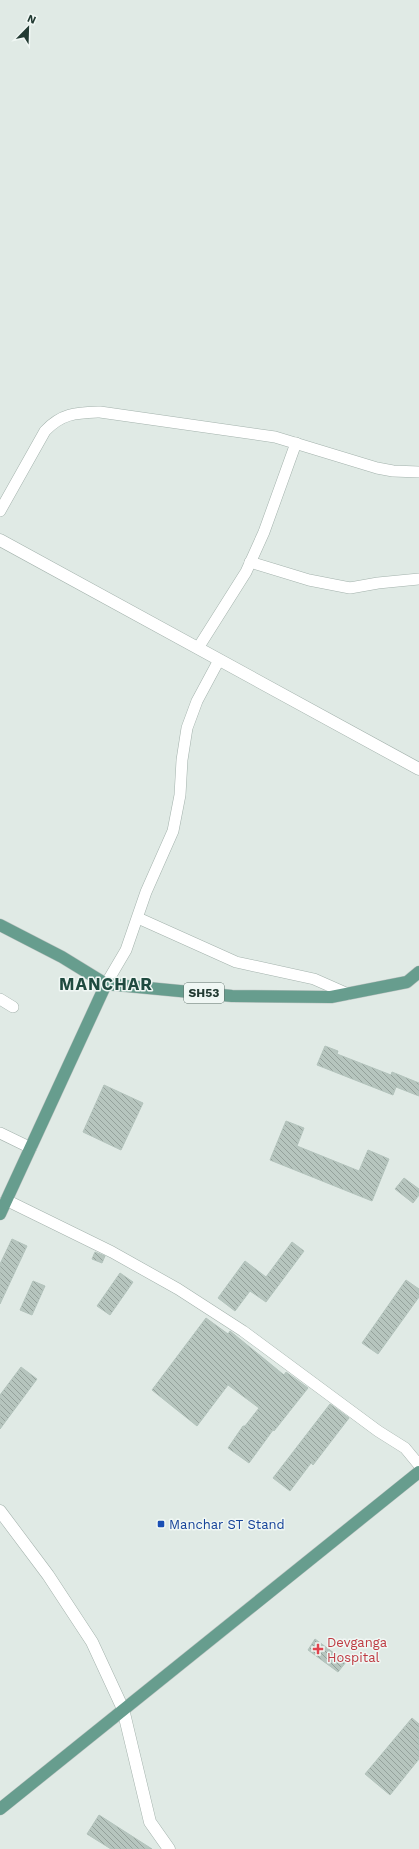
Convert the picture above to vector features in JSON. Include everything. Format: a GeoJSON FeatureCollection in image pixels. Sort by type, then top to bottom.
{"type":"FeatureCollection","features":[{"type":"Feature","properties":{"kind":"main road","name":"SH53"},"geometry":{"type":"LineString","coordinates":[[0,925],[62,957],[106,984],[232,996],[331,997],[407,982],[419,972]]}},
{"type":"Feature","properties":{"kind":"main road"},"geometry":{"type":"LineString","coordinates":[[0,1214],[106,984]]}},
{"type":"Feature","properties":{"kind":"main road"},"geometry":{"type":"LineString","coordinates":[[0,1808],[419,1472]]}},
{"type":"Feature","properties":{"kind":"street"},"geometry":{"type":"LineString","coordinates":[[0,511],[45,431],[53,422],[64,416],[79,413],[100,412],[247,432],[296,444],[377,468],[393,471],[419,472]]}},
{"type":"Feature","properties":{"kind":"street"},"geometry":{"type":"LineString","coordinates":[[198,648],[250,562],[264,532],[296,444]]}},
{"type":"Feature","properties":{"kind":"street"},"geometry":{"type":"LineString","coordinates":[[0,540],[419,769]]}},
{"type":"Feature","properties":{"kind":"street"},"geometry":{"type":"LineString","coordinates":[[250,562],[309,580],[350,588],[419,578]]}},
{"type":"Feature","properties":{"kind":"street"},"geometry":{"type":"LineString","coordinates":[[106,984],[126,950],[146,892],[172,831],[180,795],[182,760],[188,728],[198,701],[219,660]]}},
{"type":"Feature","properties":{"kind":"street"},"geometry":{"type":"LineString","coordinates":[[138,918],[236,962],[314,980],[348,994]]}},
{"type":"Feature","properties":{"kind":"street"},"geometry":{"type":"LineString","coordinates":[[0,1000],[13,1007]]}},
{"type":"Feature","properties":{"kind":"street"},"geometry":{"type":"LineString","coordinates":[[0,1133],[31,1148]]}},
{"type":"Feature","properties":{"kind":"street"},"geometry":{"type":"LineString","coordinates":[[6,1200],[112,1252],[178,1289],[243,1331],[378,1430],[405,1448],[419,1465]]}},
{"type":"Feature","properties":{"kind":"street"},"geometry":{"type":"LineString","coordinates":[[0,1511],[48,1575],[92,1642],[123,1709],[150,1822],[169,1849]]}},
{"type":"Feature","properties":{"kind":"building"},"geometry":{"type":"Polygon","coordinates":[[[325,1046],[338,1051],[337,1054],[391,1075],[392,1072],[419,1083],[419,1096],[396,1087],[393,1095],[317,1065],[325,1046]]]}},
{"type":"Feature","properties":{"kind":"building"},"geometry":{"type":"Polygon","coordinates":[[[104,1085],[143,1103],[121,1150],[83,1132],[104,1085]]]}},
{"type":"Feature","properties":{"kind":"building"},"geometry":{"type":"Polygon","coordinates":[[[286,1121],[304,1128],[297,1146],[359,1171],[368,1150],[389,1159],[372,1201],[270,1160],[286,1121]]]}},
{"type":"Feature","properties":{"kind":"building"},"geometry":{"type":"Polygon","coordinates":[[[404,1178],[419,1189],[419,1195],[413,1203],[395,1189],[404,1178]]]}},
{"type":"Feature","properties":{"kind":"building"},"geometry":{"type":"Polygon","coordinates":[[[12,1239],[27,1246],[0,1304],[0,1264],[12,1239]]]}},
{"type":"Feature","properties":{"kind":"building"},"geometry":{"type":"Polygon","coordinates":[[[292,1242],[304,1251],[266,1302],[250,1291],[235,1311],[218,1298],[245,1261],[266,1277],[292,1242]]]}},
{"type":"Feature","properties":{"kind":"building"},"geometry":{"type":"Polygon","coordinates":[[[95,1252],[105,1256],[102,1263],[92,1259],[95,1252]]]}},
{"type":"Feature","properties":{"kind":"building"},"geometry":{"type":"Polygon","coordinates":[[[120,1273],[133,1282],[110,1315],[97,1306],[120,1273]]]}},
{"type":"Feature","properties":{"kind":"building"},"geometry":{"type":"Polygon","coordinates":[[[406,1280],[419,1289],[419,1297],[378,1354],[362,1343],[406,1280]]]}},
{"type":"Feature","properties":{"kind":"building"},"geometry":{"type":"Polygon","coordinates":[[[33,1281],[45,1286],[32,1315],[20,1310],[33,1281]]]}},
{"type":"Feature","properties":{"kind":"building"},"geometry":{"type":"Polygon","coordinates":[[[206,1318],[228,1334],[230,1331],[284,1375],[286,1372],[308,1388],[274,1431],[273,1430],[249,1463],[228,1448],[243,1426],[245,1426],[259,1408],[228,1385],[197,1426],[152,1390],[206,1318]]]}},
{"type":"Feature","properties":{"kind":"building"},"geometry":{"type":"Polygon","coordinates":[[[21,1367],[37,1379],[0,1429],[0,1395],[21,1367]]]}},
{"type":"Feature","properties":{"kind":"building"},"geometry":{"type":"Polygon","coordinates":[[[330,1404],[349,1418],[313,1465],[311,1463],[290,1491],[273,1478],[330,1404]]]}},
{"type":"Feature","properties":{"kind":"building"},"geometry":{"type":"Polygon","coordinates":[[[315,1639],[346,1662],[338,1672],[308,1650],[315,1639]]]}},
{"type":"Feature","properties":{"kind":"building"},"geometry":{"type":"Polygon","coordinates":[[[412,1718],[419,1724],[419,1759],[390,1795],[365,1774],[412,1718]]]}},
{"type":"Feature","properties":{"kind":"building"},"geometry":{"type":"Polygon","coordinates":[[[99,1815],[152,1849],[111,1849],[87,1834],[99,1815]]]}},
{"type":"Feature","properties":{"kind":"place","name":"Manchar ST Stand"},"geometry":{"type":"Point","coordinates":[161,1524]}},
{"type":"Feature","properties":{"kind":"place","name":"Devganga Hospital"},"geometry":{"type":"Point","coordinates":[318,1649]}},
{"type":"Feature","properties":{"kind":"district","name":"MANCHAR"},"geometry":{"type":"Point","coordinates":[106,984]}}]}
